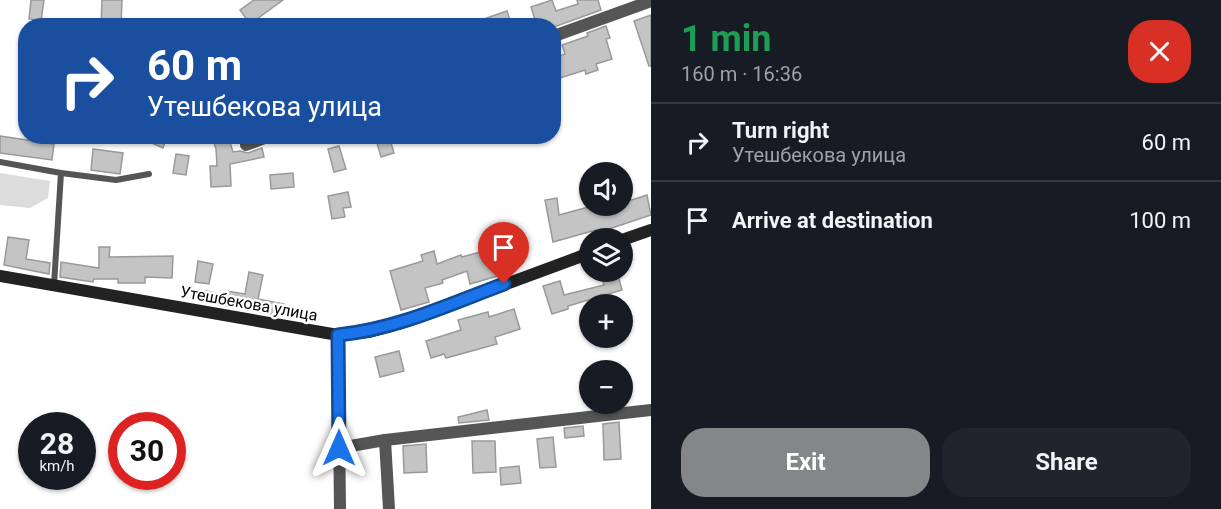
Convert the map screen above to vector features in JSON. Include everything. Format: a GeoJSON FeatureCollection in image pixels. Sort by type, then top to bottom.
{"type":"FeatureCollection","features":[{"type":"Feature","properties":{"kind":"main road"},"geometry":{"type":"LineString","coordinates":[[633,236],[651,230]]}},
{"type":"Feature","properties":{"kind":"main road","name":"Утешбекова улица"},"geometry":{"type":"LineString","coordinates":[[0,276],[338,335],[369,332],[398,324],[579,257]]}},
{"type":"Feature","properties":{"kind":"street"},"geometry":{"type":"LineString","coordinates":[[561,34],[651,2]]}},
{"type":"Feature","properties":{"kind":"street"},"geometry":{"type":"LineString","coordinates":[[338,335],[340,509]]}},
{"type":"Feature","properties":{"kind":"street"},"geometry":{"type":"LineString","coordinates":[[339,448],[385,440],[651,410]]}},
{"type":"Feature","properties":{"kind":"street"},"geometry":{"type":"LineString","coordinates":[[385,440],[389,509]]}},
{"type":"Feature","properties":{"kind":"lane"},"geometry":{"type":"LineString","coordinates":[[0,162],[116,180],[149,174]]}},
{"type":"Feature","properties":{"kind":"lane"},"geometry":{"type":"LineString","coordinates":[[54,285],[61,173]]}},
{"type":"Feature","properties":{"kind":"shaded area"},"geometry":{"type":"Polygon","coordinates":[[[0,173],[50,181],[48,198],[30,208],[0,205],[0,173]]]}},
{"type":"Feature","properties":{"kind":"building"},"geometry":{"type":"Polygon","coordinates":[[[31,0],[44,0],[41,18],[29,18],[31,0]]]}},
{"type":"Feature","properties":{"kind":"building"},"geometry":{"type":"Polygon","coordinates":[[[102,0],[122,0],[121,18],[101,18],[102,0]]]}},
{"type":"Feature","properties":{"kind":"building"},"geometry":{"type":"Polygon","coordinates":[[[254,0],[283,0],[258,18],[246,18],[240,10],[254,0]]]}},
{"type":"Feature","properties":{"kind":"building"},"geometry":{"type":"Polygon","coordinates":[[[552,0],[556,11],[578,4],[577,0],[598,0],[601,10],[561,24],[561,18],[534,18],[531,7],[552,0]]]}},
{"type":"Feature","properties":{"kind":"building"},"geometry":{"type":"Polygon","coordinates":[[[507,11],[509,18],[487,18],[507,11]]]}},
{"type":"Feature","properties":{"kind":"building"},"geometry":{"type":"Polygon","coordinates":[[[651,15],[651,66],[649,66],[634,21],[651,15]]]}},
{"type":"Feature","properties":{"kind":"building"},"geometry":{"type":"Polygon","coordinates":[[[606,26],[610,38],[606,39],[612,59],[596,64],[598,70],[586,74],[585,70],[561,78],[561,55],[565,54],[562,45],[588,36],[587,33],[606,26]]]}},
{"type":"Feature","properties":{"kind":"building"},"geometry":{"type":"Polygon","coordinates":[[[0,136],[18,139],[18,144],[54,144],[52,160],[0,153],[0,136]]]}},
{"type":"Feature","properties":{"kind":"building"},"geometry":{"type":"Polygon","coordinates":[[[214,144],[230,144],[233,152],[248,153],[262,148],[264,157],[230,164],[231,186],[211,187],[210,166],[217,166],[214,144]]]}},
{"type":"Feature","properties":{"kind":"building"},"geometry":{"type":"Polygon","coordinates":[[[377,144],[391,144],[394,153],[381,157],[377,144]]]}},
{"type":"Feature","properties":{"kind":"building"},"geometry":{"type":"Polygon","coordinates":[[[339,146],[346,169],[334,172],[328,149],[339,146]]]}},
{"type":"Feature","properties":{"kind":"building"},"geometry":{"type":"Polygon","coordinates":[[[93,149],[123,153],[120,174],[91,170],[93,149]]]}},
{"type":"Feature","properties":{"kind":"building"},"geometry":{"type":"Polygon","coordinates":[[[176,154],[189,156],[186,175],[173,173],[176,154]]]}},
{"type":"Feature","properties":{"kind":"building"},"geometry":{"type":"Polygon","coordinates":[[[293,173],[294,187],[271,189],[270,175],[293,173]]]}},
{"type":"Feature","properties":{"kind":"building"},"geometry":{"type":"Polygon","coordinates":[[[348,192],[351,207],[343,208],[345,217],[332,219],[328,196],[348,192]]]}},
{"type":"Feature","properties":{"kind":"building"},"geometry":{"type":"Polygon","coordinates":[[[647,195],[651,215],[612,228],[579,228],[579,235],[553,242],[545,200],[557,198],[559,215],[579,210],[579,216],[633,216],[633,199],[647,195]]]}},
{"type":"Feature","properties":{"kind":"building"},"geometry":{"type":"Polygon","coordinates":[[[8,237],[29,240],[26,259],[50,263],[49,274],[4,265],[8,237]]]}},
{"type":"Feature","properties":{"kind":"building"},"geometry":{"type":"Polygon","coordinates":[[[99,247],[110,247],[109,257],[173,256],[172,278],[145,277],[145,283],[118,283],[118,279],[94,279],[93,282],[60,277],[61,262],[99,268],[99,247]]]}},
{"type":"Feature","properties":{"kind":"building"},"geometry":{"type":"Polygon","coordinates":[[[495,248],[500,264],[512,261],[515,271],[470,284],[467,271],[442,280],[443,283],[425,288],[429,302],[401,310],[390,271],[423,261],[421,255],[434,251],[437,264],[461,255],[462,257],[495,248]]]}},
{"type":"Feature","properties":{"kind":"building"},"geometry":{"type":"Polygon","coordinates":[[[198,261],[213,264],[209,284],[195,282],[198,261]]]}},
{"type":"Feature","properties":{"kind":"building"},"geometry":{"type":"Polygon","coordinates":[[[249,272],[263,275],[258,299],[284,304],[282,316],[204,302],[206,291],[226,295],[227,291],[245,294],[249,272]]]}},
{"type":"Feature","properties":{"kind":"building"},"geometry":{"type":"Polygon","coordinates":[[[560,281],[564,295],[604,285],[603,282],[620,282],[622,290],[608,294],[579,294],[579,303],[552,314],[543,286],[560,281]]]}},
{"type":"Feature","properties":{"kind":"building"},"geometry":{"type":"Polygon","coordinates":[[[514,309],[520,329],[495,337],[497,344],[446,358],[444,354],[431,358],[426,341],[461,330],[458,320],[488,312],[489,317],[514,309]]]}},
{"type":"Feature","properties":{"kind":"building"},"geometry":{"type":"Polygon","coordinates":[[[399,351],[404,371],[380,377],[375,357],[399,351]]]}},
{"type":"Feature","properties":{"kind":"building"},"geometry":{"type":"Polygon","coordinates":[[[487,410],[489,420],[459,423],[458,417],[487,410]]]}},
{"type":"Feature","properties":{"kind":"building"},"geometry":{"type":"Polygon","coordinates":[[[619,422],[621,459],[604,460],[603,424],[619,422]]]}},
{"type":"Feature","properties":{"kind":"building"},"geometry":{"type":"Polygon","coordinates":[[[583,426],[584,436],[565,438],[564,428],[583,426]]]}},
{"type":"Feature","properties":{"kind":"building"},"geometry":{"type":"Polygon","coordinates":[[[553,437],[556,467],[540,468],[537,439],[553,437]]]}},
{"type":"Feature","properties":{"kind":"building"},"geometry":{"type":"Polygon","coordinates":[[[472,441],[495,441],[496,472],[473,473],[472,441]]]}},
{"type":"Feature","properties":{"kind":"building"},"geometry":{"type":"Polygon","coordinates":[[[426,444],[427,472],[404,473],[403,446],[426,444]]]}},
{"type":"Feature","properties":{"kind":"building"},"geometry":{"type":"Polygon","coordinates":[[[519,466],[521,483],[501,485],[500,468],[519,466]]]}},
{"type":"Feature","properties":{"kind":"route"},"geometry":{"type":"LineString","coordinates":[[339,448],[338,335],[369,332],[398,324],[504,284]]}}]}
